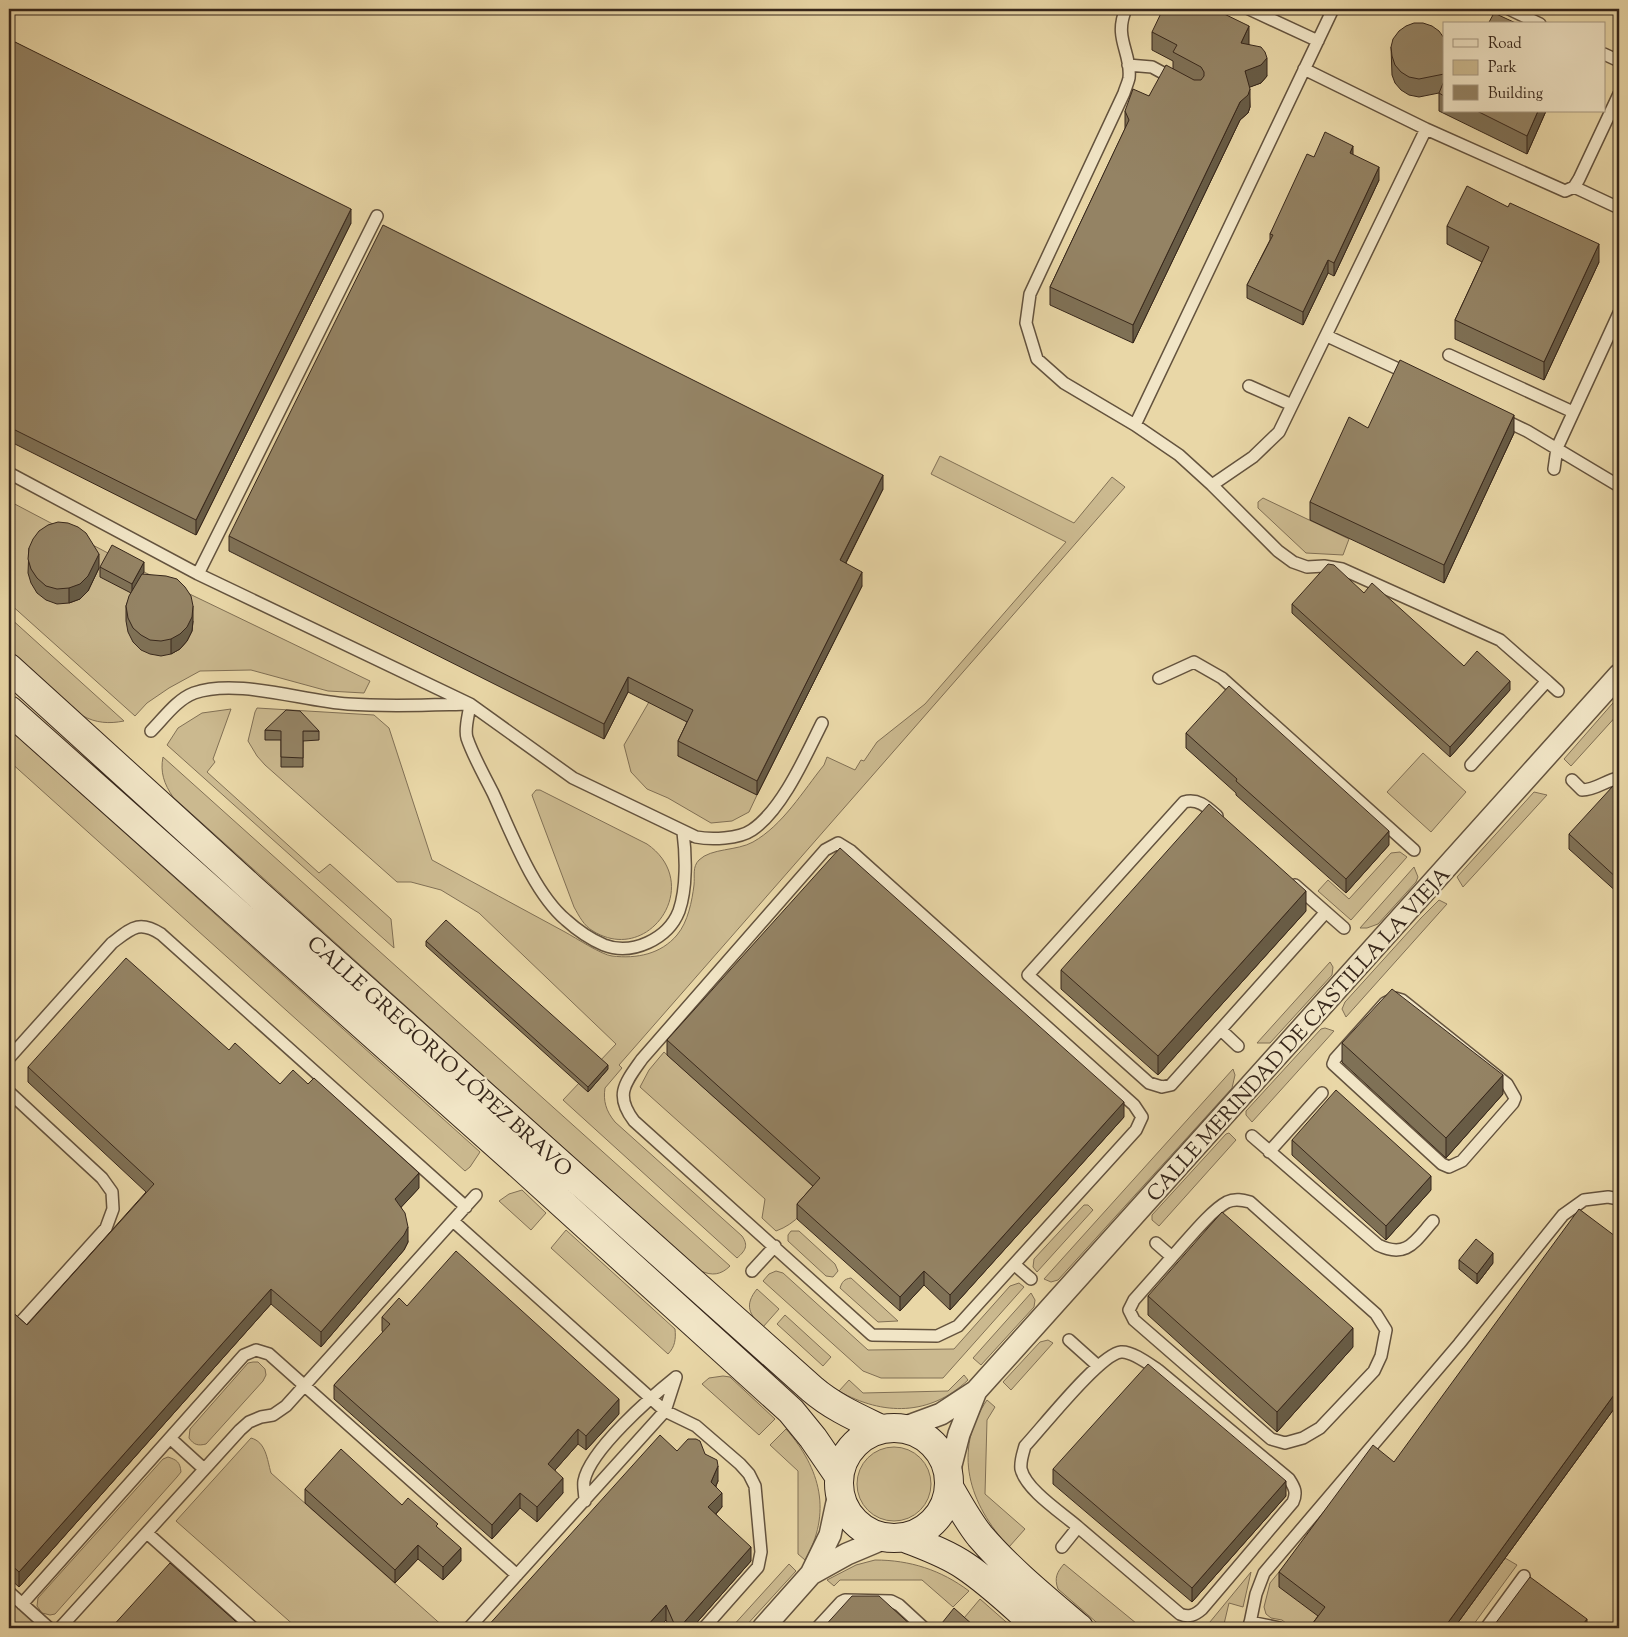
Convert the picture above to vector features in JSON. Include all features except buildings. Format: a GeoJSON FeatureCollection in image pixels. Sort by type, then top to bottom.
{"type":"FeatureCollection","features":[{"type":"Feature","properties":{"kind":"main road","name":"CALLE GREGORIO LÓPEZ BRAVO"},"geometry":{"type":"LineString","coordinates":[[9,668],[258,894],[830,1404],[846,1413],[892,1428]]}},
{"type":"Feature","properties":{"kind":"main road","name":"CALLE GREGORIO LÓPEZ BRAVO"},"geometry":{"type":"LineString","coordinates":[[9,710],[512,1158],[791,1411],[812,1438],[839,1484]]}},
{"type":"Feature","properties":{"kind":"main road"},"geometry":{"type":"LineString","coordinates":[[1039,1628],[964,1565],[938,1551],[895,1538],[872,1534],[850,1518],[843,1506],[839,1484],[844,1460],[853,1446],[870,1432],[892,1428],[916,1432],[928,1439],[937,1448],[944,1460],[949,1480],[963,1512],[980,1536],[1005,1562],[1079,1628]]}},
{"type":"Feature","properties":{"kind":"main road"},"geometry":{"type":"LineString","coordinates":[[895,1538],[916,1534],[936,1520],[943,1510],[947,1499],[949,1480]]}},
{"type":"Feature","properties":{"kind":"street","name":"CALLE MERINDAD DE CASTILLA LA VIEJA"},"geometry":{"type":"LineString","coordinates":[[892,1428],[941,1414],[976,1392],[1619,675]]}},
{"type":"Feature","properties":{"kind":"street","name":"CALLE MERINDAD DE CASTILLA LA VIEJA"},"geometry":{"type":"LineString","coordinates":[[949,1480],[959,1434],[976,1392]]}},
{"type":"Feature","properties":{"kind":"street"},"geometry":{"type":"LineString","coordinates":[[763,1628],[811,1574],[830,1535],[839,1484]]}},
{"type":"Feature","properties":{"kind":"street"},"geometry":{"type":"LineString","coordinates":[[811,1574],[847,1554],[895,1538]]}},
{"type":"Feature","properties":{"kind":"lane"},"geometry":{"type":"LineString","coordinates":[[1126,9],[1120,31],[1129,78],[1124,93],[1030,294],[1026,323],[1037,359],[1064,383],[1135,425],[1179,455],[1278,550],[1293,562],[1307,567],[1324,566],[1342,569],[1500,640],[1558,691]]}},
{"type":"Feature","properties":{"kind":"lane"},"geometry":{"type":"LineString","coordinates":[[1250,9],[1318,41]]}},
{"type":"Feature","properties":{"kind":"lane"},"geometry":{"type":"LineString","coordinates":[[1135,425],[1333,9]]}},
{"type":"Feature","properties":{"kind":"lane"},"geometry":{"type":"LineString","coordinates":[[1508,9],[1536,22]]}},
{"type":"Feature","properties":{"kind":"lane"},"geometry":{"type":"LineString","coordinates":[[1606,55],[1619,61]]}},
{"type":"Feature","properties":{"kind":"lane"},"geometry":{"type":"LineString","coordinates":[[1128,65],[1152,67],[1190,87]]}},
{"type":"Feature","properties":{"kind":"lane"},"geometry":{"type":"LineString","coordinates":[[1304,69],[1554,187],[1565,190],[1574,187],[1619,208]]}},
{"type":"Feature","properties":{"kind":"lane"},"geometry":{"type":"LineString","coordinates":[[1574,187],[1619,94]]}},
{"type":"Feature","properties":{"kind":"lane"},"geometry":{"type":"LineString","coordinates":[[1212,485],[1253,458],[1279,432],[1426,128]]}},
{"type":"Feature","properties":{"kind":"lane"},"geometry":{"type":"LineString","coordinates":[[198,574],[377,216]]}},
{"type":"Feature","properties":{"kind":"lane"},"geometry":{"type":"LineString","coordinates":[[1554,469],[1557,448],[1619,314]]}},
{"type":"Feature","properties":{"kind":"lane"},"geometry":{"type":"LineString","coordinates":[[1327,336],[1422,381]]}},
{"type":"Feature","properties":{"kind":"lane"},"geometry":{"type":"LineString","coordinates":[[1449,355],[1574,412]]}},
{"type":"Feature","properties":{"kind":"lane"},"geometry":{"type":"LineString","coordinates":[[1250,386],[1292,405]]}},
{"type":"Feature","properties":{"kind":"lane"},"geometry":{"type":"LineString","coordinates":[[1492,414],[1557,448],[1619,486]]}},
{"type":"Feature","properties":{"kind":"lane"},"geometry":{"type":"LineString","coordinates":[[9,473],[198,574],[470,704],[573,778],[696,837],[711,840],[751,831],[773,812],[822,723]]}},
{"type":"Feature","properties":{"kind":"lane"},"geometry":{"type":"LineString","coordinates":[[1159,678],[1194,662],[1222,678],[1414,850]]}},
{"type":"Feature","properties":{"kind":"lane"},"geometry":{"type":"LineString","coordinates":[[1471,765],[1547,681]]}},
{"type":"Feature","properties":{"kind":"lane"},"geometry":{"type":"LineString","coordinates":[[151,731],[174,705],[192,694],[222,688],[349,704],[397,707],[470,704]]}},
{"type":"Feature","properties":{"kind":"lane"},"geometry":{"type":"LineString","coordinates":[[470,704],[466,736],[539,890],[564,919],[586,936],[605,945],[622,949],[653,941],[669,928],[679,911],[682,891],[686,853],[683,832]]}},
{"type":"Feature","properties":{"kind":"lane"},"geometry":{"type":"LineString","coordinates":[[1572,780],[1582,790],[1592,790],[1613,779],[1619,778]]}},
{"type":"Feature","properties":{"kind":"lane"},"geometry":{"type":"LineString","coordinates":[[1227,825],[1206,806],[1192,800],[1184,802],[1028,975],[1149,1083],[1162,1087],[1171,1085],[1326,912]]}},
{"type":"Feature","properties":{"kind":"lane"},"geometry":{"type":"LineString","coordinates":[[838,843],[858,858],[1134,1105],[1142,1116],[1136,1130],[1015,1265],[958,1326],[948,1332],[937,1336],[872,1335],[634,1121],[626,1110],[622,1092],[625,1083],[642,1059],[825,850],[838,843]]}},
{"type":"Feature","properties":{"kind":"lane"},"geometry":{"type":"LineString","coordinates":[[1284,875],[1344,928]]}},
{"type":"Feature","properties":{"kind":"lane"},"geometry":{"type":"LineString","coordinates":[[9,1058],[112,942],[132,928],[149,926],[169,941],[466,1207]]}},
{"type":"Feature","properties":{"kind":"lane"},"geometry":{"type":"LineString","coordinates":[[1392,998],[1402,1000],[1507,1084],[1516,1098],[1462,1161],[1449,1167],[1442,1164],[1333,1064],[1351,1033],[1392,998]]}},
{"type":"Feature","properties":{"kind":"lane"},"geometry":{"type":"LineString","coordinates":[[1221,1030],[1238,1046]]}},
{"type":"Feature","properties":{"kind":"lane"},"geometry":{"type":"LineString","coordinates":[[9,1092],[102,1178],[112,1192],[113,1209],[106,1228],[20,1323]]}},
{"type":"Feature","properties":{"kind":"lane"},"geometry":{"type":"LineString","coordinates":[[1270,1152],[1322,1093]]}},
{"type":"Feature","properties":{"kind":"lane"},"geometry":{"type":"LineString","coordinates":[[1252,1136],[1378,1245],[1391,1251],[1405,1249],[1433,1221]]}},
{"type":"Feature","properties":{"kind":"lane"},"geometry":{"type":"LineString","coordinates":[[60,1628],[246,1425],[261,1417],[273,1415],[286,1406],[476,1195]]}},
{"type":"Feature","properties":{"kind":"lane"},"geometry":{"type":"LineString","coordinates":[[1280,1628],[1249,1625],[1256,1594],[1264,1573],[1459,1344],[1563,1214],[1584,1200],[1608,1197],[1619,1199]]}},
{"type":"Feature","properties":{"kind":"lane"},"geometry":{"type":"LineString","coordinates":[[1240,1199],[1250,1202],[1376,1314],[1386,1330],[1382,1356],[1374,1371],[1320,1428],[1303,1438],[1285,1443],[1271,1439],[1134,1320],[1129,1310],[1134,1300],[1172,1258],[1212,1214],[1228,1202],[1240,1199]]}},
{"type":"Feature","properties":{"kind":"lane"},"geometry":{"type":"LineString","coordinates":[[453,1221],[646,1401],[696,1426],[740,1464],[748,1474],[755,1486],[761,1552],[758,1567],[704,1628]]}},
{"type":"Feature","properties":{"kind":"lane"},"geometry":{"type":"LineString","coordinates":[[1156,1243],[1172,1258]]}},
{"type":"Feature","properties":{"kind":"lane"},"geometry":{"type":"LineString","coordinates":[[752,1271],[775,1246]]}},
{"type":"Feature","properties":{"kind":"lane"},"geometry":{"type":"LineString","coordinates":[[1015,1265],[1031,1279]]}},
{"type":"Feature","properties":{"kind":"lane"},"geometry":{"type":"LineString","coordinates":[[1069,1340],[1098,1366]]}},
{"type":"Feature","properties":{"kind":"lane"},"geometry":{"type":"LineString","coordinates":[[22,1604],[244,1355],[256,1350],[269,1354],[517,1575]]}},
{"type":"Feature","properties":{"kind":"lane"},"geometry":{"type":"LineString","coordinates":[[1122,1351],[1140,1358],[1165,1376],[1289,1479],[1296,1495],[1293,1502],[1202,1609],[1195,1614],[1186,1616],[1180,1614],[1078,1527],[1028,1483],[1021,1468],[1022,1457],[1025,1446],[1098,1366],[1112,1354],[1122,1351]]}},
{"type":"Feature","properties":{"kind":"lane"},"geometry":{"type":"LineString","coordinates":[[469,1628],[585,1500],[665,1411],[676,1377],[646,1401],[593,1459],[584,1481],[585,1500]]}},
{"type":"Feature","properties":{"kind":"lane"},"geometry":{"type":"LineString","coordinates":[[170,1438],[204,1469]]}},
{"type":"Feature","properties":{"kind":"lane"},"geometry":{"type":"LineString","coordinates":[[1062,1547],[1078,1527]]}},
{"type":"Feature","properties":{"kind":"lane"},"geometry":{"type":"LineString","coordinates":[[147,1532],[254,1628]]}},
{"type":"Feature","properties":{"kind":"lane"},"geometry":{"type":"LineString","coordinates":[[1486,1628],[1524,1576]]}},
{"type":"Feature","properties":{"kind":"lane"},"geometry":{"type":"LineString","coordinates":[[9,1592],[49,1628]]}},
{"type":"Feature","properties":{"kind":"lane"},"geometry":{"type":"LineString","coordinates":[[817,1626],[845,1600],[880,1600],[891,1601],[899,1605],[924,1628]]}},
{"type":"Feature","properties":{"kind":"green space"},"geometry":{"type":"Polygon","coordinates":[[[940,456],[1074,523],[1112,477],[1125,487],[619,1065],[622,1068],[605,1088],[606,1106],[615,1122],[742,1236],[746,1246],[737,1258],[563,1100],[616,1044],[479,913],[441,890],[411,882],[397,882],[265,765],[248,741],[255,712],[257,708],[374,715],[389,728],[432,860],[602,953],[621,957],[648,954],[664,947],[681,930],[689,911],[695,869],[699,860],[710,853],[747,845],[764,835],[792,807],[824,765],[827,757],[855,770],[861,760],[864,761],[877,742],[925,704],[1066,542],[931,474],[940,456]]]}},
{"type":"Feature","properties":{"kind":"green space"},"geometry":{"type":"Polygon","coordinates":[[[1263,498],[1349,539],[1343,555],[1306,553],[1258,508],[1258,502],[1263,498]]]}},
{"type":"Feature","properties":{"kind":"green space"},"geometry":{"type":"Polygon","coordinates":[[[9,501],[144,572],[370,681],[364,693],[328,691],[251,670],[200,671],[147,703],[135,716],[9,603],[9,501]]]}},
{"type":"Feature","properties":{"kind":"green space"},"geometry":{"type":"Polygon","coordinates":[[[9,617],[124,721],[103,722],[83,716],[9,649],[9,617]]]}},
{"type":"Feature","properties":{"kind":"green space"},"geometry":{"type":"Polygon","coordinates":[[[1619,696],[1619,713],[1571,766],[1564,759],[1619,696]]]}},
{"type":"Feature","properties":{"kind":"green space"},"geometry":{"type":"Polygon","coordinates":[[[649,702],[688,722],[678,756],[757,795],[749,812],[732,821],[711,823],[668,798],[647,789],[631,772],[624,745],[649,702]]]}},
{"type":"Feature","properties":{"kind":"green space"},"geometry":{"type":"Polygon","coordinates":[[[231,709],[213,759],[215,762],[207,772],[319,873],[330,864],[391,919],[394,948],[167,745],[178,728],[202,713],[231,709]]]}},
{"type":"Feature","properties":{"kind":"green space"},"geometry":{"type":"Polygon","coordinates":[[[9,729],[480,1152],[470,1167],[465,1171],[9,761],[9,729]]]}},
{"type":"Feature","properties":{"kind":"green space"},"geometry":{"type":"Polygon","coordinates":[[[1423,753],[1466,792],[1431,832],[1387,792],[1423,753]]]}},
{"type":"Feature","properties":{"kind":"green space"},"geometry":{"type":"Polygon","coordinates":[[[163,757],[730,1266],[716,1274],[701,1271],[173,797],[164,778],[162,768],[163,757]]]}},
{"type":"Feature","properties":{"kind":"green space"},"geometry":{"type":"Polygon","coordinates":[[[536,790],[540,790],[647,844],[664,861],[671,879],[670,898],[663,916],[650,929],[633,938],[614,939],[593,931],[584,924],[574,907],[533,798],[532,795],[536,790]]]}},
{"type":"Feature","properties":{"kind":"green space"},"geometry":{"type":"Polygon","coordinates":[[[1534,792],[1547,795],[1463,887],[1457,877],[1534,792]]]}},
{"type":"Feature","properties":{"kind":"green space"},"geometry":{"type":"Polygon","coordinates":[[[1400,852],[1407,857],[1351,920],[1318,891],[1328,880],[1349,899],[1391,853],[1400,852]]]}},
{"type":"Feature","properties":{"kind":"green space"},"geometry":{"type":"Polygon","coordinates":[[[1414,867],[1418,877],[1416,882],[1378,924],[1367,928],[1360,928],[1414,867]]]}},
{"type":"Feature","properties":{"kind":"green space"},"geometry":{"type":"Polygon","coordinates":[[[1439,900],[1447,904],[1346,1017],[1342,1009],[1345,1002],[1439,900]]]}},
{"type":"Feature","properties":{"kind":"green space"},"geometry":{"type":"Polygon","coordinates":[[[1330,962],[1333,967],[1332,975],[1270,1043],[1257,1043],[1330,962]]]}},
{"type":"Feature","properties":{"kind":"green space"},"geometry":{"type":"Polygon","coordinates":[[[1325,1028],[1334,1031],[1252,1122],[1246,1115],[1246,1111],[1321,1029],[1325,1028]]]}},
{"type":"Feature","properties":{"kind":"green space"},"geometry":{"type":"Polygon","coordinates":[[[664,1052],[820,1193],[795,1220],[776,1231],[762,1218],[765,1199],[640,1087],[649,1070],[664,1052]]]}},
{"type":"Feature","properties":{"kind":"green space"},"geometry":{"type":"Polygon","coordinates":[[[1233,1069],[1235,1075],[1232,1088],[1058,1280],[1051,1282],[1044,1279],[1233,1069]]]}},
{"type":"Feature","properties":{"kind":"green space"},"geometry":{"type":"Polygon","coordinates":[[[1229,1133],[1236,1140],[1159,1226],[1152,1220],[1152,1215],[1226,1134],[1229,1133]]]}},
{"type":"Feature","properties":{"kind":"green space"},"geometry":{"type":"Polygon","coordinates":[[[522,1190],[546,1213],[531,1230],[499,1201],[509,1194],[522,1190]]]}},
{"type":"Feature","properties":{"kind":"green space"},"geometry":{"type":"Polygon","coordinates":[[[1084,1205],[1088,1205],[1093,1210],[1037,1272],[1033,1267],[1034,1259],[1084,1205]]]}},
{"type":"Feature","properties":{"kind":"green space"},"geometry":{"type":"Polygon","coordinates":[[[566,1230],[675,1329],[674,1343],[668,1354],[551,1248],[566,1230]]]}},
{"type":"Feature","properties":{"kind":"green space"},"geometry":{"type":"Polygon","coordinates":[[[791,1231],[799,1231],[835,1264],[838,1271],[833,1277],[826,1276],[788,1241],[788,1235],[791,1231]]]}},
{"type":"Feature","properties":{"kind":"green space"},"geometry":{"type":"Polygon","coordinates":[[[776,1271],[783,1273],[868,1350],[954,1349],[1010,1286],[1019,1283],[1024,1287],[943,1378],[881,1378],[863,1371],[763,1281],[769,1274],[776,1271]]]}},
{"type":"Feature","properties":{"kind":"green space"},"geometry":{"type":"Polygon","coordinates":[[[851,1278],[898,1321],[878,1322],[840,1288],[844,1281],[851,1278]]]}},
{"type":"Feature","properties":{"kind":"green space"},"geometry":{"type":"Polygon","coordinates":[[[757,1289],[779,1309],[763,1327],[754,1318],[749,1305],[757,1289]]]}},
{"type":"Feature","properties":{"kind":"green space"},"geometry":{"type":"Polygon","coordinates":[[[1031,1293],[1035,1300],[1034,1307],[981,1365],[973,1358],[1031,1293]]]}},
{"type":"Feature","properties":{"kind":"green space"},"geometry":{"type":"Polygon","coordinates":[[[785,1315],[831,1357],[823,1366],[777,1324],[785,1315]]]}},
{"type":"Feature","properties":{"kind":"green space"},"geometry":{"type":"Polygon","coordinates":[[[1048,1340],[1053,1343],[1011,1390],[1003,1382],[1040,1342],[1048,1340]]]}},
{"type":"Feature","properties":{"kind":"green space"},"geometry":{"type":"Polygon","coordinates":[[[258,1362],[265,1369],[266,1375],[263,1381],[206,1444],[194,1444],[189,1438],[190,1429],[248,1363],[258,1362]]]}},
{"type":"Feature","properties":{"kind":"green space"},"geometry":{"type":"Polygon","coordinates":[[[964,1375],[968,1380],[953,1392],[922,1406],[889,1408],[872,1405],[839,1391],[849,1380],[863,1393],[948,1391],[964,1375]]]}},
{"type":"Feature","properties":{"kind":"green space"},"geometry":{"type":"Polygon","coordinates":[[[730,1377],[775,1419],[759,1435],[702,1384],[709,1378],[730,1377]]]}},
{"type":"Feature","properties":{"kind":"green space"},"geometry":{"type":"Polygon","coordinates":[[[987,1400],[995,1407],[987,1420],[985,1494],[1025,1529],[1009,1547],[984,1513],[975,1495],[970,1476],[968,1458],[970,1438],[976,1419],[987,1400]]]}},
{"type":"Feature","properties":{"kind":"green space"},"geometry":{"type":"Polygon","coordinates":[[[786,1429],[808,1460],[819,1492],[818,1525],[813,1543],[805,1560],[798,1554],[798,1471],[770,1445],[786,1429]]]}},
{"type":"Feature","properties":{"kind":"green space"},"geometry":{"type":"Polygon","coordinates":[[[251,1438],[263,1447],[271,1473],[445,1628],[297,1628],[176,1521],[251,1438]]]}},
{"type":"Feature","properties":{"kind":"green space"},"geometry":{"type":"Polygon","coordinates":[[[894,1447],[908,1450],[920,1458],[928,1470],[931,1484],[928,1498],[920,1510],[908,1518],[894,1521],[880,1518],[868,1510],[860,1498],[857,1484],[860,1470],[868,1458],[880,1450],[894,1447]]]}},
{"type":"Feature","properties":{"kind":"green space"},"geometry":{"type":"Polygon","coordinates":[[[168,1457],[176,1460],[180,1466],[181,1472],[177,1477],[55,1614],[42,1613],[37,1606],[38,1598],[163,1459],[168,1457]]]}},
{"type":"Feature","properties":{"kind":"green space"},"geometry":{"type":"Polygon","coordinates":[[[1310,1534],[1325,1621],[1320,1628],[1292,1628],[1282,1620],[1271,1618],[1266,1614],[1264,1607],[1270,1583],[1310,1534]]]}},
{"type":"Feature","properties":{"kind":"green space"},"geometry":{"type":"Polygon","coordinates":[[[1505,1558],[1517,1565],[1471,1628],[1453,1628],[1505,1558]]]}},
{"type":"Feature","properties":{"kind":"green space"},"geometry":{"type":"Polygon","coordinates":[[[875,1560],[913,1564],[947,1577],[969,1591],[953,1607],[922,1580],[840,1580],[834,1586],[827,1580],[856,1565],[875,1560]]]}},
{"type":"Feature","properties":{"kind":"green space"},"geometry":{"type":"Polygon","coordinates":[[[789,1564],[796,1571],[744,1628],[731,1628],[789,1564]]]}},
{"type":"Feature","properties":{"kind":"green space"},"geometry":{"type":"Polygon","coordinates":[[[1064,1564],[1142,1628],[1103,1628],[1058,1589],[1057,1575],[1064,1564]]]}},
{"type":"Feature","properties":{"kind":"green space"},"geometry":{"type":"Polygon","coordinates":[[[1251,1572],[1243,1607],[1229,1603],[1224,1624],[1232,1628],[1205,1628],[1251,1572]]]}},
{"type":"Feature","properties":{"kind":"green space"},"geometry":{"type":"Polygon","coordinates":[[[9,1599],[36,1623],[37,1628],[9,1628],[9,1599]]]}},
{"type":"Feature","properties":{"kind":"green space"},"geometry":{"type":"Polygon","coordinates":[[[980,1599],[1013,1628],[976,1628],[964,1618],[980,1599]]]}}]}
